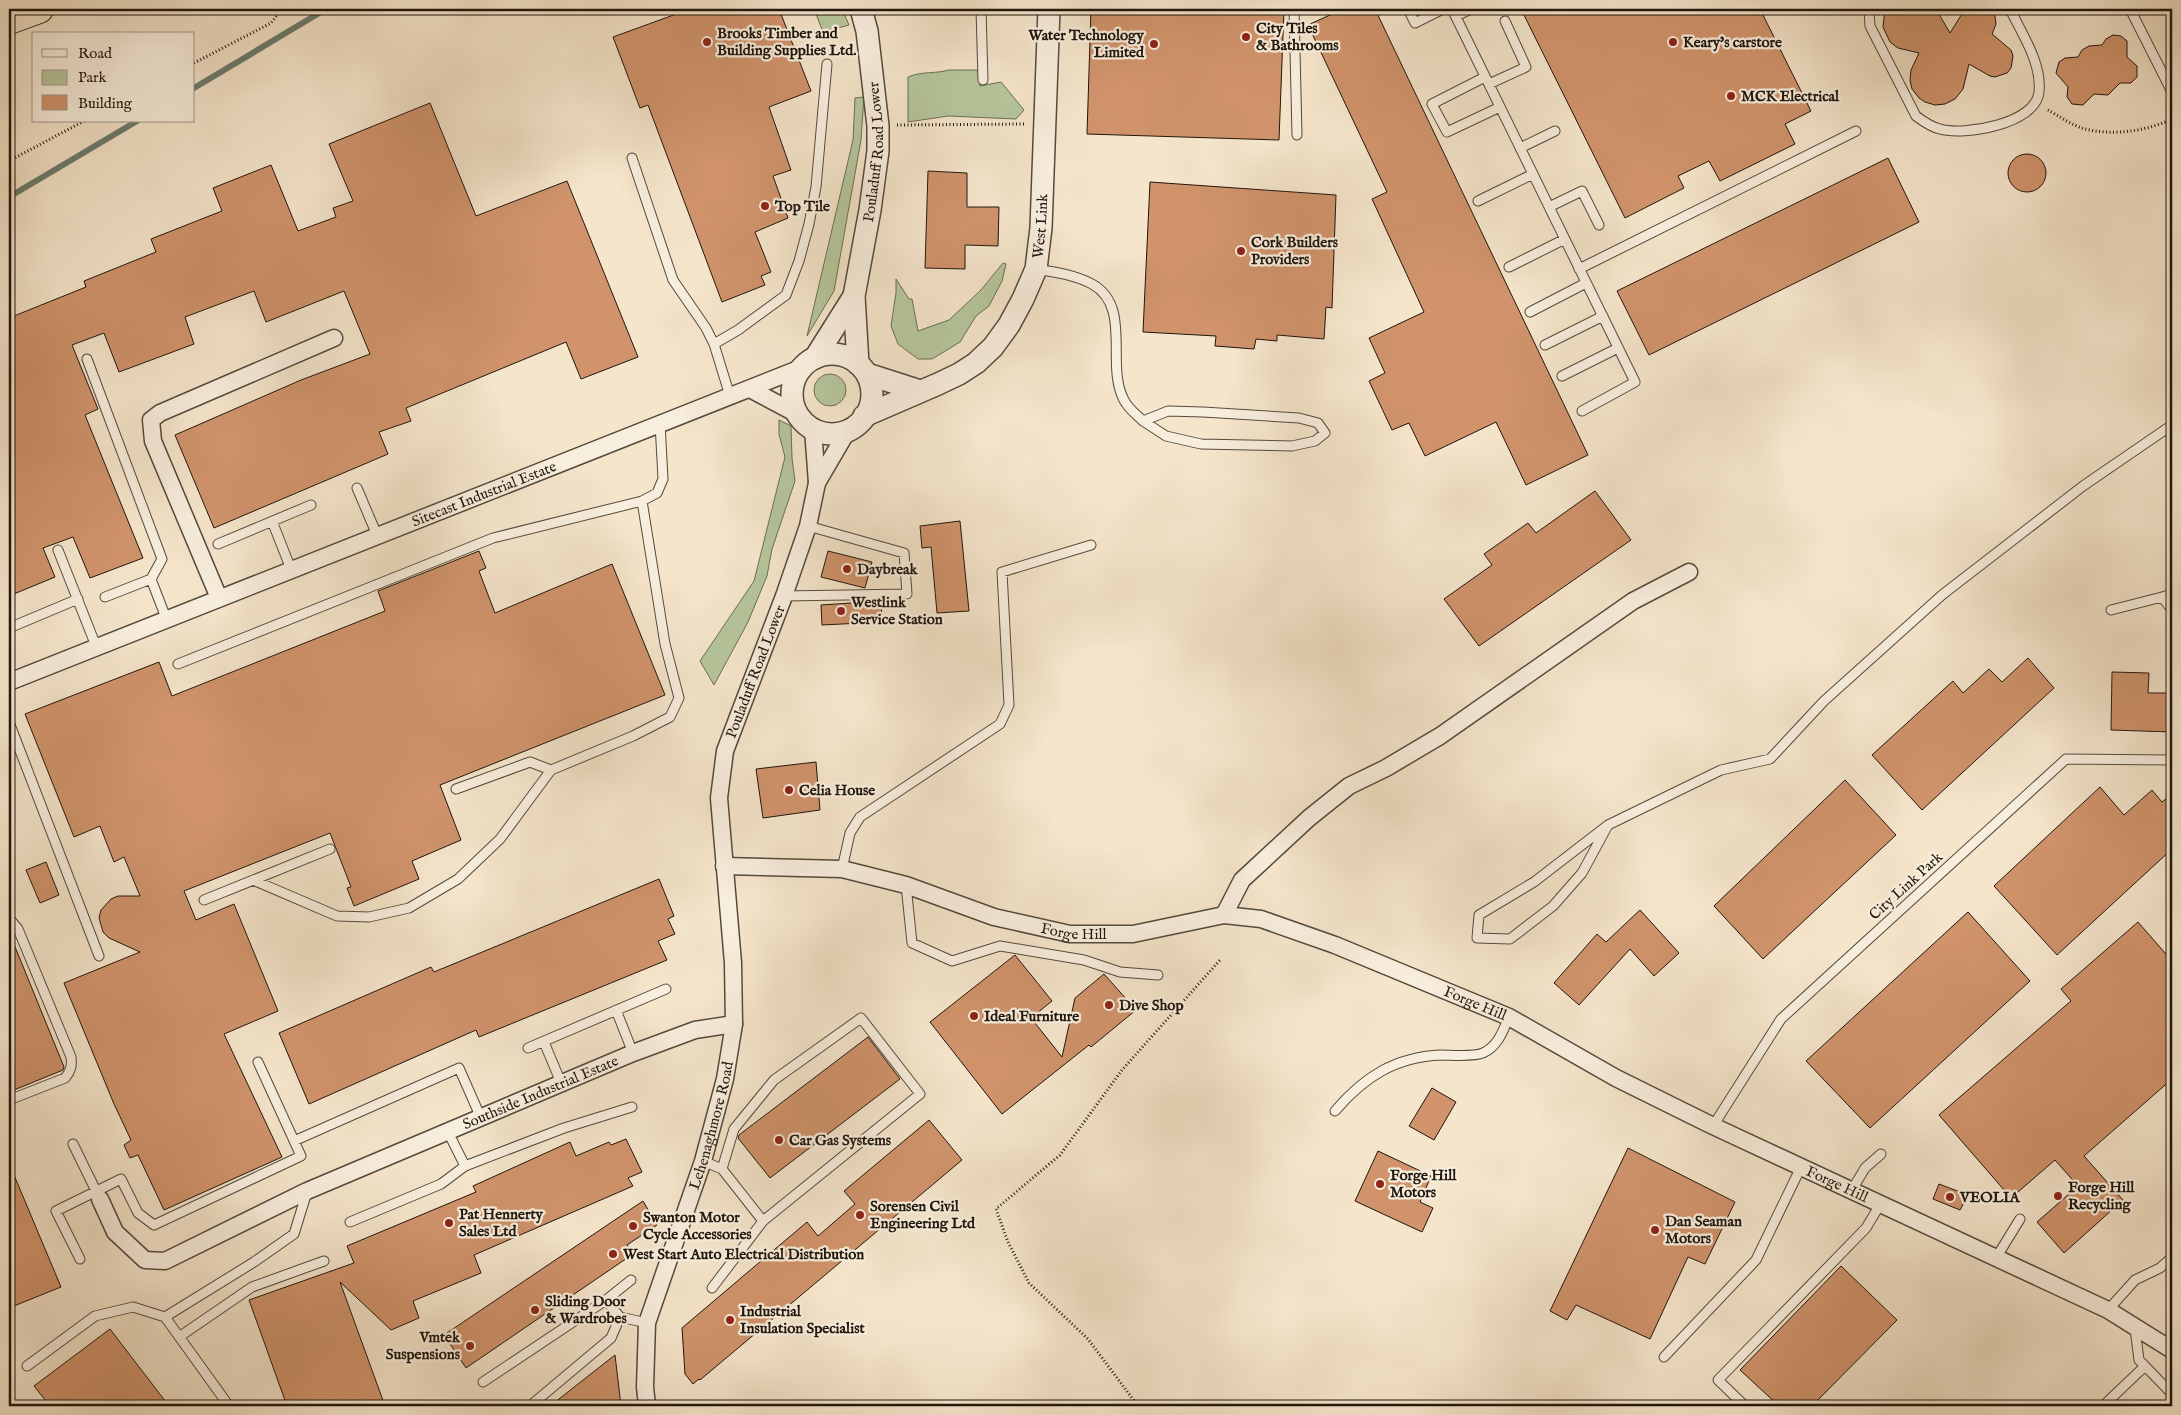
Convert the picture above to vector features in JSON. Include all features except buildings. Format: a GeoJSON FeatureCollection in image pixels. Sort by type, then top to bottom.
{"type":"FeatureCollection","features":[{"type":"Feature","properties":{"kind":"highway"},"geometry":{"type":"LineString","coordinates":[[9,20],[39,9]]}},
{"type":"Feature","properties":{"kind":"street","name":"Pouladuff Road Lower"},"geometry":{"type":"LineString","coordinates":[[817,483],[848,430],[864,416],[872,396],[862,369],[854,296],[870,210],[878,151],[878,126],[867,31],[861,9]]}},
{"type":"Feature","properties":{"kind":"street","name":"West Link"},"geometry":{"type":"LineString","coordinates":[[864,416],[959,374],[976,363],[993,347],[1016,312],[1036,269],[1041,228],[1049,9]]}},
{"type":"Feature","properties":{"kind":"street","name":"Pouladuff Road Lower"},"geometry":{"type":"LineString","coordinates":[[797,414],[792,390],[795,378],[808,363],[854,296]]}},
{"type":"Feature","properties":{"kind":"street"},"geometry":{"type":"LineString","coordinates":[[219,598],[153,441],[151,420],[160,413],[334,338]]}},
{"type":"Feature","properties":{"kind":"street"},"geometry":{"type":"LineString","coordinates":[[808,363],[826,354],[838,354],[849,358],[862,369],[920,391]]}},
{"type":"Feature","properties":{"kind":"street","name":"Sitecast Industrial Estate"},"geometry":{"type":"LineString","coordinates":[[9,682],[660,423],[750,390],[808,363]]}},
{"type":"Feature","properties":{"kind":"street"},"geometry":{"type":"LineString","coordinates":[[750,390],[797,414],[813,429],[825,433],[837,433],[848,430]]}},
{"type":"Feature","properties":{"kind":"street","name":"Pouladuff Road Lower"},"geometry":{"type":"LineString","coordinates":[[724,866],[719,798],[725,751],[784,596],[808,526],[817,483],[813,429]]}},
{"type":"Feature","properties":{"kind":"street"},"geometry":{"type":"LineString","coordinates":[[1224,915],[1242,880],[1309,818],[1348,786],[1386,768],[1440,736],[1633,601],[1689,572]]}},
{"type":"Feature","properties":{"kind":"street","name":"Forge Hill"},"geometry":{"type":"LineString","coordinates":[[724,866],[842,869],[906,885],[994,917],[1070,934],[1134,934],[1224,915],[1261,919],[1336,946],[1510,1017],[1616,1078],[1712,1126],[2108,1310],[2172,1350]]}},
{"type":"Feature","properties":{"kind":"street","name":"Lehenaghmore Road"},"geometry":{"type":"LineString","coordinates":[[648,1406],[645,1387],[647,1323],[703,1161],[725,1079],[734,1024],[732,963],[724,866]]}},
{"type":"Feature","properties":{"kind":"street","name":"Southside Industrial Estate"},"geometry":{"type":"LineString","coordinates":[[98,1195],[115,1232],[145,1260],[165,1261],[307,1192],[633,1054],[694,1030],[734,1024]]}},
{"type":"Feature","properties":{"kind":"lane"},"geometry":{"type":"LineString","coordinates":[[981,9],[983,80]]}},
{"type":"Feature","properties":{"kind":"lane"},"geometry":{"type":"LineString","coordinates":[[1294,9],[1297,135]]}},
{"type":"Feature","properties":{"kind":"lane"},"geometry":{"type":"LineString","coordinates":[[1408,9],[1415,23],[1443,9]]}},
{"type":"Feature","properties":{"kind":"lane"},"geometry":{"type":"LineString","coordinates":[[1471,9],[1454,12],[1635,382],[1582,411]]}},
{"type":"Feature","properties":{"kind":"lane"},"geometry":{"type":"LineString","coordinates":[[1869,9],[1870,26],[1916,116],[1926,124],[1940,130],[1958,132],[2004,123],[2019,118],[2036,104],[2039,94],[2039,83],[2035,60],[2010,9]]}},
{"type":"Feature","properties":{"kind":"lane"},"geometry":{"type":"LineString","coordinates":[[2130,9],[2172,92]]}},
{"type":"Feature","properties":{"kind":"lane"},"geometry":{"type":"LineString","coordinates":[[1500,107],[1447,132],[1432,104],[1526,67],[1505,22]]}},
{"type":"Feature","properties":{"kind":"lane"},"geometry":{"type":"LineString","coordinates":[[714,344],[738,330],[786,294],[799,261],[816,187],[827,64]]}},
{"type":"Feature","properties":{"kind":"lane"},"geometry":{"type":"LineString","coordinates":[[1580,269],[1856,131]]}},
{"type":"Feature","properties":{"kind":"lane"},"geometry":{"type":"LineString","coordinates":[[1520,148],[1555,132]]}},
{"type":"Feature","properties":{"kind":"lane"},"geometry":{"type":"LineString","coordinates":[[632,158],[673,280],[706,328],[714,344],[730,396]]}},
{"type":"Feature","properties":{"kind":"lane"},"geometry":{"type":"LineString","coordinates":[[1478,201],[1533,174]]}},
{"type":"Feature","properties":{"kind":"lane"},"geometry":{"type":"LineString","coordinates":[[1549,207],[1582,191],[1599,225]]}},
{"type":"Feature","properties":{"kind":"lane"},"geometry":{"type":"LineString","coordinates":[[1509,267],[1565,239]]}},
{"type":"Feature","properties":{"kind":"lane"},"geometry":{"type":"LineString","coordinates":[[1036,269],[1084,280],[1109,298],[1115,328],[1119,388],[1123,399],[1129,408],[1143,421],[1166,436],[1200,444],[1292,446],[1314,442],[1325,433],[1318,423],[1299,418],[1203,412],[1168,412],[1143,421]]}},
{"type":"Feature","properties":{"kind":"lane"},"geometry":{"type":"LineString","coordinates":[[1530,312],[1586,283]]}},
{"type":"Feature","properties":{"kind":"lane"},"geometry":{"type":"LineString","coordinates":[[1545,345],[1602,316]]}},
{"type":"Feature","properties":{"kind":"lane"},"geometry":{"type":"LineString","coordinates":[[1562,376],[1618,348]]}},
{"type":"Feature","properties":{"kind":"lane"},"geometry":{"type":"LineString","coordinates":[[87,359],[162,559],[151,578],[104,597]]}},
{"type":"Feature","properties":{"kind":"lane"},"geometry":{"type":"LineString","coordinates":[[178,664],[492,538],[642,501],[657,493],[663,479],[660,423]]}},
{"type":"Feature","properties":{"kind":"lane"},"geometry":{"type":"LineString","coordinates":[[1608,825],[1582,873],[1553,906],[1510,940],[1477,938],[1478,915],[1534,882],[1608,825],[1721,770],[1770,759],[1824,701],[1942,595],[2083,486],[2172,425]]}},
{"type":"Feature","properties":{"kind":"lane"},"geometry":{"type":"LineString","coordinates":[[357,488],[377,535]]}},
{"type":"Feature","properties":{"kind":"lane"},"geometry":{"type":"LineString","coordinates":[[253,880],[337,916],[369,917],[409,908],[458,879],[500,839],[551,770],[632,736],[670,717],[680,698],[665,644],[642,501]]}},
{"type":"Feature","properties":{"kind":"lane"},"geometry":{"type":"LineString","coordinates":[[218,544],[311,504]]}},
{"type":"Feature","properties":{"kind":"lane"},"geometry":{"type":"LineString","coordinates":[[272,521],[291,569]]}},
{"type":"Feature","properties":{"kind":"lane"},"geometry":{"type":"LineString","coordinates":[[784,596],[907,594],[904,553],[808,526]]}},
{"type":"Feature","properties":{"kind":"lane"},"geometry":{"type":"LineString","coordinates":[[842,869],[850,833],[860,817],[1000,724],[1010,705],[1002,572],[1091,545]]}},
{"type":"Feature","properties":{"kind":"lane"},"geometry":{"type":"LineString","coordinates":[[58,550],[96,646]]}},
{"type":"Feature","properties":{"kind":"lane"},"geometry":{"type":"LineString","coordinates":[[151,578],[166,618]]}},
{"type":"Feature","properties":{"kind":"lane"},"geometry":{"type":"LineString","coordinates":[[2111,610],[2172,594]]}},
{"type":"Feature","properties":{"kind":"lane"},"geometry":{"type":"LineString","coordinates":[[2162,597],[2172,610]]}},
{"type":"Feature","properties":{"kind":"lane"},"geometry":{"type":"LineString","coordinates":[[9,628],[78,599]]}},
{"type":"Feature","properties":{"kind":"lane"},"geometry":{"type":"LineString","coordinates":[[9,722],[99,956]]}},
{"type":"Feature","properties":{"kind":"lane","name":"City Link Park"},"geometry":{"type":"LineString","coordinates":[[1712,1126],[1781,1018],[2066,759],[2172,760]]}},
{"type":"Feature","properties":{"kind":"lane"},"geometry":{"type":"LineString","coordinates":[[456,789],[530,762],[551,770]]}},
{"type":"Feature","properties":{"kind":"lane"},"geometry":{"type":"LineString","coordinates":[[204,900],[330,849]]}},
{"type":"Feature","properties":{"kind":"lane"},"geometry":{"type":"LineString","coordinates":[[906,885],[912,943],[952,960],[1000,946],[1084,960],[1120,972],[1158,974]]}},
{"type":"Feature","properties":{"kind":"lane"},"geometry":{"type":"LineString","coordinates":[[9,918],[18,929],[71,1057],[72,1066],[70,1073],[65,1078],[9,1100]]}},
{"type":"Feature","properties":{"kind":"lane"},"geometry":{"type":"LineString","coordinates":[[528,1048],[666,989]]}},
{"type":"Feature","properties":{"kind":"lane","name":"Southside Industrial Estate"},"geometry":{"type":"LineString","coordinates":[[616,1010],[633,1054]]}},
{"type":"Feature","properties":{"kind":"lane"},"geometry":{"type":"LineString","coordinates":[[1335,1111],[1352,1091],[1375,1074],[1398,1063],[1427,1056],[1482,1054],[1498,1043],[1510,1017]]}},
{"type":"Feature","properties":{"kind":"lane"},"geometry":{"type":"LineString","coordinates":[[712,1288],[763,1221],[920,1094],[861,1018],[774,1080],[734,1129],[722,1169]]}},
{"type":"Feature","properties":{"kind":"lane"},"geometry":{"type":"LineString","coordinates":[[544,1042],[562,1085]]}},
{"type":"Feature","properties":{"kind":"lane"},"geometry":{"type":"LineString","coordinates":[[80,1259],[56,1211],[98,1195],[121,1179],[138,1213],[154,1224],[301,1156],[258,1062]]}},
{"type":"Feature","properties":{"kind":"lane"},"geometry":{"type":"LineString","coordinates":[[294,1141],[459,1068],[481,1118]]}},
{"type":"Feature","properties":{"kind":"lane"},"geometry":{"type":"LineString","coordinates":[[350,1222],[441,1184],[464,1166],[564,1128],[632,1107]]}},
{"type":"Feature","properties":{"kind":"lane","name":"Southside Industrial Estate"},"geometry":{"type":"LineString","coordinates":[[448,1132],[464,1166]]}},
{"type":"Feature","properties":{"kind":"lane","name":"Southside Industrial Estate"},"geometry":{"type":"LineString","coordinates":[[73,1144],[98,1195]]}},
{"type":"Feature","properties":{"kind":"lane"},"geometry":{"type":"LineString","coordinates":[[1852,1190],[1865,1168],[1881,1154]]}},
{"type":"Feature","properties":{"kind":"lane"},"geometry":{"type":"LineString","coordinates":[[703,1161],[722,1169],[763,1221]]}},
{"type":"Feature","properties":{"kind":"lane"},"geometry":{"type":"LineString","coordinates":[[1664,1357],[1756,1260],[1801,1166]]}},
{"type":"Feature","properties":{"kind":"lane"},"geometry":{"type":"LineString","coordinates":[[165,1317],[254,1262],[294,1234],[307,1192]]}},
{"type":"Feature","properties":{"kind":"lane"},"geometry":{"type":"LineString","coordinates":[[1745,1406],[1718,1380],[1866,1228],[1881,1203]]}},
{"type":"Feature","properties":{"kind":"lane"},"geometry":{"type":"LineString","coordinates":[[1996,1258],[2020,1219]]}},
{"type":"Feature","properties":{"kind":"lane"},"geometry":{"type":"LineString","coordinates":[[2108,1310],[2135,1280],[2160,1268],[2172,1256]]}},
{"type":"Feature","properties":{"kind":"lane"},"geometry":{"type":"LineString","coordinates":[[179,1337],[252,1287],[324,1261]]}},
{"type":"Feature","properties":{"kind":"lane"},"geometry":{"type":"LineString","coordinates":[[482,1382],[606,1300],[631,1280]]}},
{"type":"Feature","properties":{"kind":"lane"},"geometry":{"type":"LineString","coordinates":[[606,1300],[620,1317],[647,1323]]}},
{"type":"Feature","properties":{"kind":"lane"},"geometry":{"type":"LineString","coordinates":[[27,1366],[95,1316],[133,1307],[165,1317],[229,1406]]}},
{"type":"Feature","properties":{"kind":"lane"},"geometry":{"type":"LineString","coordinates":[[530,1406],[611,1338],[620,1317]]}},
{"type":"Feature","properties":{"kind":"lane"},"geometry":{"type":"LineString","coordinates":[[2136,1329],[2139,1360],[2172,1394]]}},
{"type":"Feature","properties":{"kind":"lane"},"geometry":{"type":"LineString","coordinates":[[2103,1406],[2146,1366]]}},
{"type":"Feature","properties":{"kind":"path"},"geometry":{"type":"LineString","coordinates":[[195,62],[271,23],[282,9]]}},
{"type":"Feature","properties":{"kind":"path"},"geometry":{"type":"LineString","coordinates":[[2036,104],[2084,129],[2119,132],[2158,126],[2172,119]]}},
{"type":"Feature","properties":{"kind":"path"},"geometry":{"type":"LineString","coordinates":[[9,161],[82,122]]}},
{"type":"Feature","properties":{"kind":"path"},"geometry":{"type":"LineString","coordinates":[[878,126],[1044,124]]}},
{"type":"Feature","properties":{"kind":"path"},"geometry":{"type":"LineString","coordinates":[[1138,1406],[1088,1339],[1029,1283],[1008,1242],[996,1209],[1060,1155],[1122,1070],[1220,960]]}},
{"type":"Feature","properties":{"kind":"green space"},"geometry":{"type":"Polygon","coordinates":[[[814,9],[842,9],[849,25],[823,32],[814,9]]]}},
{"type":"Feature","properties":{"kind":"green space"},"geometry":{"type":"Polygon","coordinates":[[[949,70],[978,70],[980,86],[1001,82],[1024,110],[1016,119],[948,116],[908,122],[908,77],[949,70]]]}},
{"type":"Feature","properties":{"kind":"green space"},"geometry":{"type":"Polygon","coordinates":[[[864,97],[861,140],[834,291],[807,336],[853,140],[855,98],[864,97]]]}},
{"type":"Feature","properties":{"kind":"green space"},"geometry":{"type":"Polygon","coordinates":[[[1003,263],[1006,264],[1002,281],[989,306],[976,316],[960,342],[932,359],[918,359],[898,344],[891,326],[896,279],[909,299],[912,299],[918,331],[949,320],[981,290],[1003,263]]]}},
{"type":"Feature","properties":{"kind":"green space"},"geometry":{"type":"Polygon","coordinates":[[[830,374],[841,379],[846,390],[841,401],[830,406],[819,401],[814,390],[819,379],[830,374]]]}},
{"type":"Feature","properties":{"kind":"green space"},"geometry":{"type":"Polygon","coordinates":[[[779,420],[791,426],[795,481],[772,549],[767,576],[748,622],[714,685],[700,661],[754,581],[785,457],[779,434],[779,420]]]}},
{"type":"Feature","properties":{"kind":"waterway"},"geometry":{"type":"LineString","coordinates":[[195,87],[326,9]]}},
{"type":"Feature","properties":{"kind":"waterway"},"geometry":{"type":"LineString","coordinates":[[9,197],[135,122]]}},
{"type":"Feature","properties":{"kind":"place","name":"City Tiles & Bathrooms"},"geometry":{"type":"Point","coordinates":[1246,37]}},
{"type":"Feature","properties":{"kind":"place","name":"Brooks Timber and Building Supplies Ltd."},"geometry":{"type":"Point","coordinates":[707,42]}},
{"type":"Feature","properties":{"kind":"place","name":"Keary's carstore"},"geometry":{"type":"Point","coordinates":[1673,42]}},
{"type":"Feature","properties":{"kind":"place","name":"Water Technology Limited"},"geometry":{"type":"Point","coordinates":[1154,44]}},
{"type":"Feature","properties":{"kind":"place","name":"MCK Electrical"},"geometry":{"type":"Point","coordinates":[1731,96]}},
{"type":"Feature","properties":{"kind":"place","name":"Top Tile"},"geometry":{"type":"Point","coordinates":[765,206]}},
{"type":"Feature","properties":{"kind":"place","name":"Cork Builders Providers"},"geometry":{"type":"Point","coordinates":[1241,251]}},
{"type":"Feature","properties":{"kind":"place","name":"Daybreak"},"geometry":{"type":"Point","coordinates":[847,569]}},
{"type":"Feature","properties":{"kind":"place","name":"Westlink Service Station"},"geometry":{"type":"Point","coordinates":[841,611]}},
{"type":"Feature","properties":{"kind":"place","name":"Celia House"},"geometry":{"type":"Point","coordinates":[789,790]}},
{"type":"Feature","properties":{"kind":"place","name":"Dive Shop"},"geometry":{"type":"Point","coordinates":[1109,1005]}},
{"type":"Feature","properties":{"kind":"place","name":"Ideal Furniture"},"geometry":{"type":"Point","coordinates":[974,1016]}},
{"type":"Feature","properties":{"kind":"place","name":"Car Gas Systems"},"geometry":{"type":"Point","coordinates":[779,1140]}},
{"type":"Feature","properties":{"kind":"place","name":"Forge Hill Motors"},"geometry":{"type":"Point","coordinates":[1380,1184]}},
{"type":"Feature","properties":{"kind":"place","name":"Forge Hill Recycling"},"geometry":{"type":"Point","coordinates":[2058,1196]}},
{"type":"Feature","properties":{"kind":"place","name":"VEOLIA"},"geometry":{"type":"Point","coordinates":[1950,1197]}},
{"type":"Feature","properties":{"kind":"place","name":"Sorensen Civil Engineering Ltd"},"geometry":{"type":"Point","coordinates":[860,1215]}},
{"type":"Feature","properties":{"kind":"place","name":"Pat Hennerty Sales Ltd"},"geometry":{"type":"Point","coordinates":[449,1223]}},
{"type":"Feature","properties":{"kind":"place","name":"Swanton Motor Cycle Accessories"},"geometry":{"type":"Point","coordinates":[633,1226]}},
{"type":"Feature","properties":{"kind":"place","name":"Dan Seaman Motors"},"geometry":{"type":"Point","coordinates":[1655,1230]}},
{"type":"Feature","properties":{"kind":"place","name":"West Start Auto Electrical Distribution"},"geometry":{"type":"Point","coordinates":[613,1254]}},
{"type":"Feature","properties":{"kind":"place","name":"Sliding Door & Wardrobes"},"geometry":{"type":"Point","coordinates":[535,1310]}},
{"type":"Feature","properties":{"kind":"place","name":"Industrial Insulation Specialist"},"geometry":{"type":"Point","coordinates":[730,1320]}},
{"type":"Feature","properties":{"kind":"place","name":"Vmtek Suspensions"},"geometry":{"type":"Point","coordinates":[470,1346]}}]}
